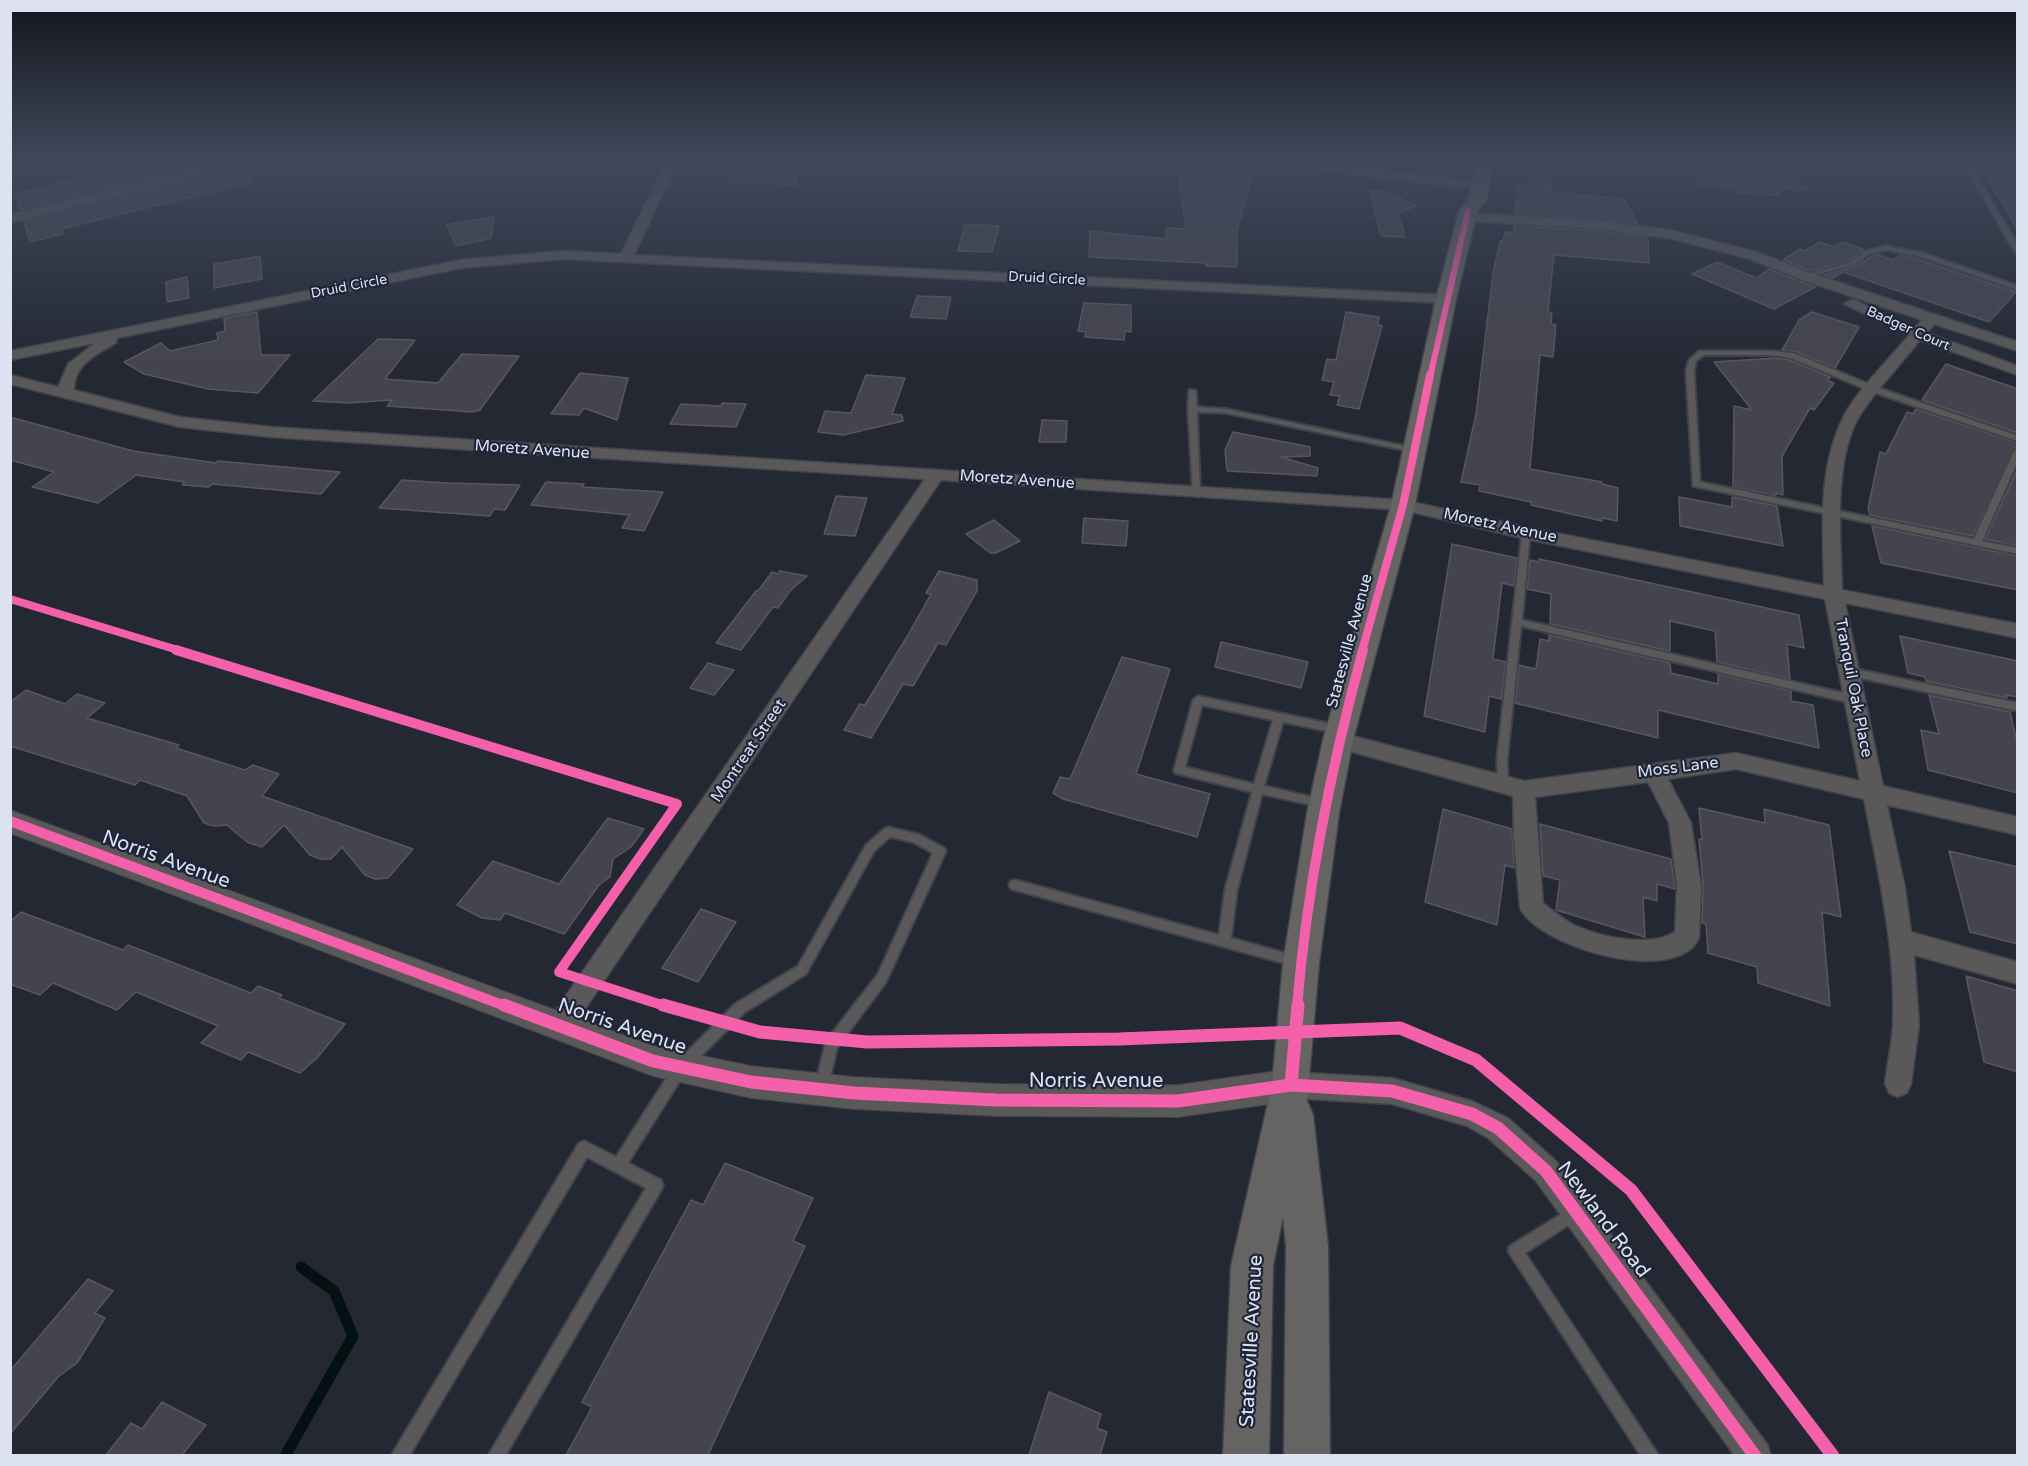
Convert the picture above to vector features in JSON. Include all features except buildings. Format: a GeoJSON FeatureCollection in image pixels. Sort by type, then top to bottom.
{"type":"FeatureCollection","features":[{"type":"Feature","properties":{"kind":"main road","name":"Statesville Avenue"},"geometry":{"type":"LineString","coordinates":[[1246,1455],[1252,1266],[1291,1085],[1301,963],[1325,804],[1340,735],[1403,505],[1446,299],[1463,232]]}},
{"type":"Feature","properties":{"kind":"main road","name":"Statesville Avenue"},"geometry":{"type":"LineString","coordinates":[[1291,1085],[1307,1246],[1307,1455]]}},
{"type":"Feature","properties":{"kind":"street"},"geometry":{"type":"LineString","coordinates":[[626,257],[638,232]]}},
{"type":"Feature","properties":{"kind":"street","name":"Badger Court"},"geometry":{"type":"LineString","coordinates":[[1657,232],[1755,256],[1805,276],[1832,295],[1924,327],[2018,371]]}},
{"type":"Feature","properties":{"kind":"street","name":"Druid Circle"},"geometry":{"type":"LineString","coordinates":[[10,356],[461,264],[522,256],[626,257],[1446,299]]}},
{"type":"Feature","properties":{"kind":"street","name":"Badger Court"},"geometry":{"type":"LineString","coordinates":[[1924,327],[2018,347]]}},
{"type":"Feature","properties":{"kind":"street","name":"Tranquil Oak Place"},"geometry":{"type":"LineString","coordinates":[[1898,1084],[1906,1025],[1900,940],[1892,878],[1872,793],[1856,700],[1833,592],[1831,513],[1833,478],[1842,440],[1853,413],[1924,327]]}},
{"type":"Feature","properties":{"kind":"street"},"geometry":{"type":"LineString","coordinates":[[66,394],[65,382],[69,372],[79,361],[96,349],[137,330]]}},
{"type":"Feature","properties":{"kind":"street","name":"Moretz Avenue"},"geometry":{"type":"LineString","coordinates":[[10,379],[180,422],[248,430],[1403,505],[1526,533],[1833,592],[2018,631]]}},
{"type":"Feature","properties":{"kind":"street","name":"Montreat Street"},"geometry":{"type":"LineString","coordinates":[[560,1025],[936,475]]}},
{"type":"Feature","properties":{"kind":"street","name":"Moss Lane"},"geometry":{"type":"LineString","coordinates":[[1340,735],[1513,787],[1736,761],[2018,826]]}},
{"type":"Feature","properties":{"kind":"street"},"geometry":{"type":"LineString","coordinates":[[1513,787],[1525,839],[1532,908],[1559,929],[1583,938],[1638,950],[1658,950],[1672,947],[1687,938],[1689,886],[1680,823],[1653,771]]}},
{"type":"Feature","properties":{"kind":"street","name":"Norris Avenue"},"geometry":{"type":"LineString","coordinates":[[10,820],[652,1061],[751,1082],[821,1090],[996,1100],[1178,1101],[1291,1085]]}},
{"type":"Feature","properties":{"kind":"street"},"geometry":{"type":"LineString","coordinates":[[1900,940],[2018,973]]}},
{"type":"Feature","properties":{"kind":"street","name":"Newland Road"},"geometry":{"type":"LineString","coordinates":[[1291,1085],[1392,1091],[1472,1114],[1498,1128],[1546,1172],[1755,1455]]}},
{"type":"Feature","properties":{"kind":"lane"},"geometry":{"type":"LineString","coordinates":[[2006,232],[2018,252]]}},
{"type":"Feature","properties":{"kind":"lane"},"geometry":{"type":"LineString","coordinates":[[1805,276],[1853,262],[1868,252],[1886,248],[1920,254],[2018,288]]}},
{"type":"Feature","properties":{"kind":"lane"},"geometry":{"type":"LineString","coordinates":[[2018,439],[1783,355],[1702,353],[1693,360],[1690,370],[1696,483],[2018,551]]}},
{"type":"Feature","properties":{"kind":"lane"},"geometry":{"type":"LineString","coordinates":[[1192,392],[1197,492]]}},
{"type":"Feature","properties":{"kind":"lane"},"geometry":{"type":"LineString","coordinates":[[1192,409],[1226,411],[1414,450]]}},
{"type":"Feature","properties":{"kind":"lane"},"geometry":{"type":"LineString","coordinates":[[1977,543],[2018,451]]}},
{"type":"Feature","properties":{"kind":"lane"},"geometry":{"type":"LineString","coordinates":[[1513,787],[1502,760],[1526,533]]}},
{"type":"Feature","properties":{"kind":"lane"},"geometry":{"type":"LineString","coordinates":[[1518,622],[1856,700]]}},
{"type":"Feature","properties":{"kind":"lane"},"geometry":{"type":"LineString","coordinates":[[1850,672],[2018,707]]}},
{"type":"Feature","properties":{"kind":"lane"},"geometry":{"type":"LineString","coordinates":[[1325,804],[1179,770],[1198,700],[1279,718],[1340,735]]}},
{"type":"Feature","properties":{"kind":"lane"},"geometry":{"type":"LineString","coordinates":[[1224,943],[1231,890],[1279,718]]}},
{"type":"Feature","properties":{"kind":"lane"},"geometry":{"type":"LineString","coordinates":[[618,1166],[681,1067],[740,1008],[802,970],[870,848],[888,832],[916,838],[940,851],[882,978],[831,1045],[821,1090]]}},
{"type":"Feature","properties":{"kind":"lane"},"geometry":{"type":"LineString","coordinates":[[1015,885],[1301,963]]}},
{"type":"Feature","properties":{"kind":"lane"},"geometry":{"type":"LineString","coordinates":[[399,1455],[584,1149],[656,1185],[496,1455]]}},
{"type":"Feature","properties":{"kind":"lane"},"geometry":{"type":"LineString","coordinates":[[1576,1212],[1515,1251],[1651,1455]]}},
{"type":"Feature","properties":{"kind":"waterway"},"geometry":{"type":"LineString","coordinates":[[285,1456],[353,1336],[334,1291],[301,1267]]}},
{"type":"Feature","properties":{"kind":"cycle path"},"geometry":{"type":"LineString","coordinates":[[1291,1085],[1301,963],[1323,813],[1338,740],[1403,505],[1446,299],[1463,232]]}},
{"type":"Feature","properties":{"kind":"cycle path"},"geometry":{"type":"LineString","coordinates":[[10,599],[677,804],[559,972],[618,993],[760,1032],[867,1042],[1119,1039],[1400,1028],[1476,1060],[1631,1190],[1833,1456]]}},
{"type":"Feature","properties":{"kind":"cycle path"},"geometry":{"type":"LineString","coordinates":[[10,821],[653,1061],[751,1082],[854,1093],[996,1100],[1178,1101],[1291,1085],[1392,1091],[1472,1114],[1498,1128],[1546,1171],[1755,1456]]}}]}
